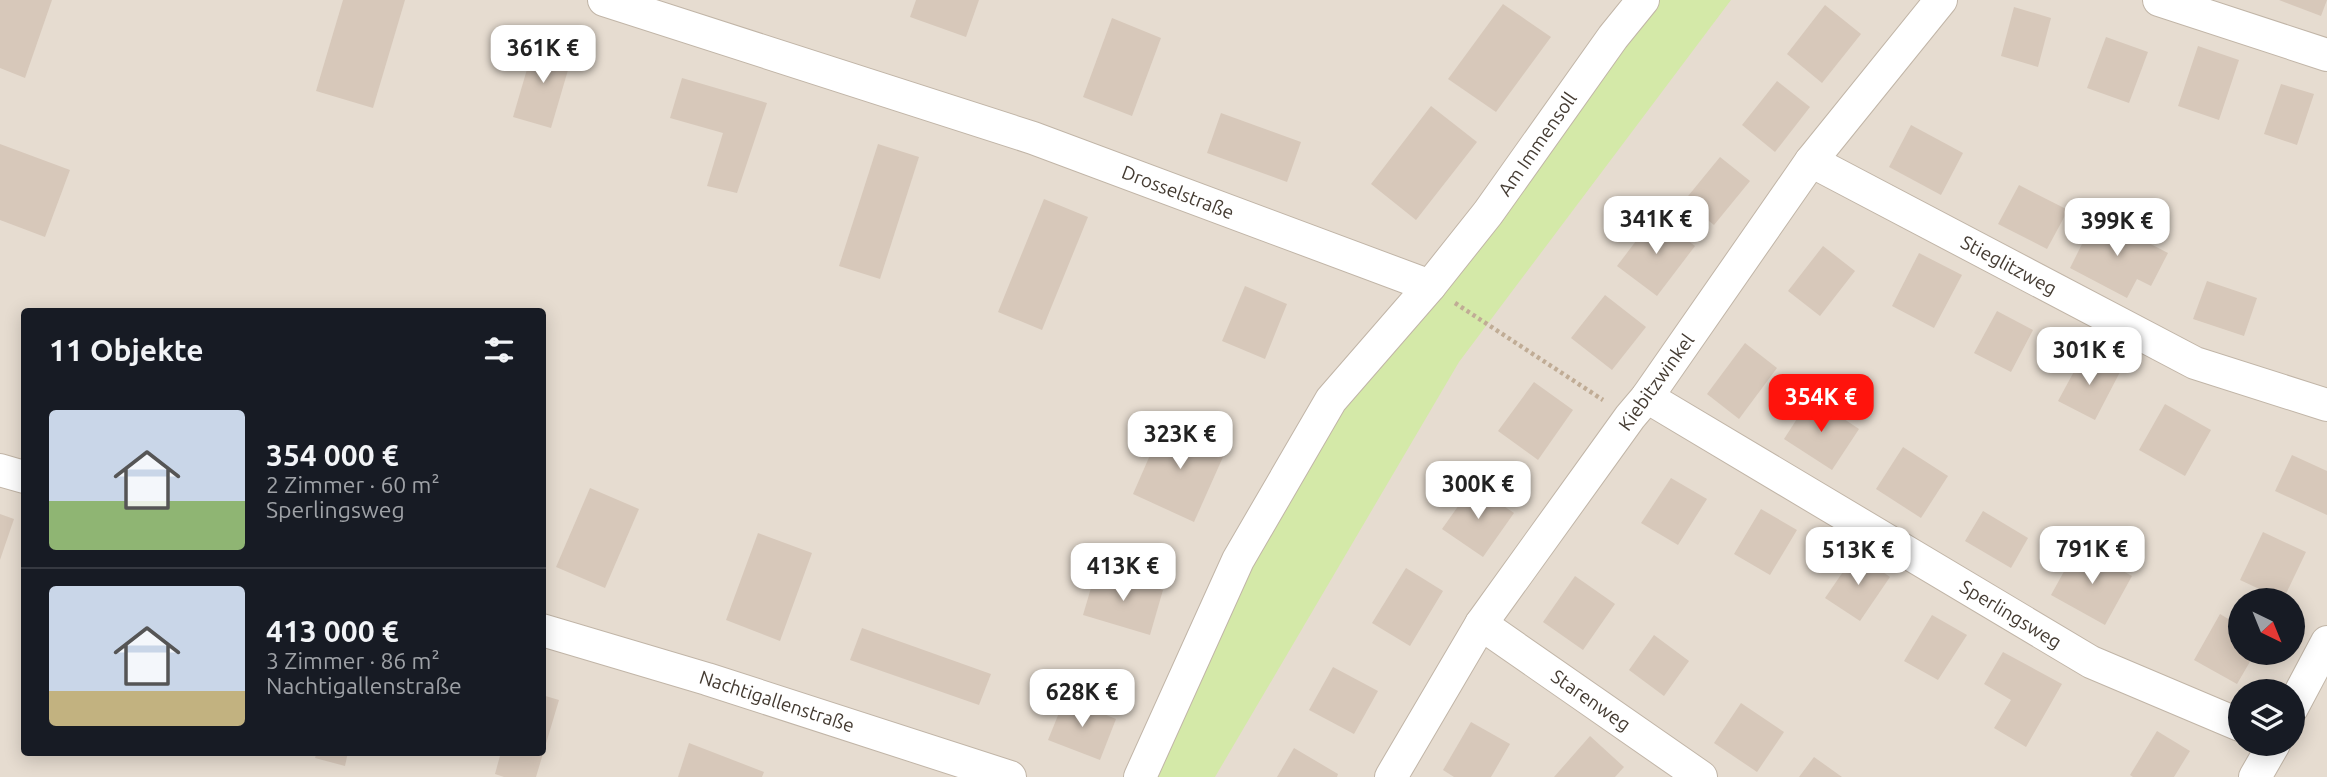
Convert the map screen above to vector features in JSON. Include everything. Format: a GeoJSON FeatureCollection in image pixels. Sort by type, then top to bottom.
{"type":"FeatureCollection","features":[{"type":"Feature","properties":{"kind":"street","name":"Drosselstraße"},"geometry":{"type":"LineString","coordinates":[[604,0],[1033,138],[1430,286]]}},
{"type":"Feature","properties":{"kind":"street","name":"Am Immensoll"},"geometry":{"type":"LineString","coordinates":[[1430,286],[1488,213],[1613,37],[1643,0]]}},
{"type":"Feature","properties":{"kind":"street","name":"Kiebitzwinkel"},"geometry":{"type":"LineString","coordinates":[[1391,777],[1481,624],[1639,407],[1811,161],[1941,0]]}},
{"type":"Feature","properties":{"kind":"street"},"geometry":{"type":"LineString","coordinates":[[2159,0],[2327,55]]}},
{"type":"Feature","properties":{"kind":"street","name":"Stieglitzweg"},"geometry":{"type":"LineString","coordinates":[[1811,161],[2194,363],[2327,405]]}},
{"type":"Feature","properties":{"kind":"street"},"geometry":{"type":"LineString","coordinates":[[1140,777],[1238,560],[1331,400],[1430,286]]}},
{"type":"Feature","properties":{"kind":"street","name":"Sperlingsweg"},"geometry":{"type":"LineString","coordinates":[[1639,407],[2091,662],[2228,720]]}},
{"type":"Feature","properties":{"kind":"street"},"geometry":{"type":"LineString","coordinates":[[0,470],[21,476]]}},
{"type":"Feature","properties":{"kind":"street","name":"Starenweg"},"geometry":{"type":"LineString","coordinates":[[1481,624],[1701,777]]}},
{"type":"Feature","properties":{"kind":"street","name":"Nachtigallenstraße"},"geometry":{"type":"LineString","coordinates":[[546,631],[707,679],[1010,777]]}},
{"type":"Feature","properties":{"kind":"street"},"geometry":{"type":"LineString","coordinates":[[2305,683],[2327,642]]}},
{"type":"Feature","properties":{"kind":"street"},"geometry":{"type":"LineString","coordinates":[[2255,777],[2267,756]]}},
{"type":"Feature","properties":{"kind":"path"},"geometry":{"type":"LineString","coordinates":[[1430,286],[1639,407]]}},
{"type":"Feature","properties":{"kind":"shaded area"},"geometry":{"type":"Polygon","coordinates":[[[0,0],[2327,0],[2327,777],[0,777],[0,0]]]}},
{"type":"Feature","properties":{"kind":"green space"},"geometry":{"type":"Polygon","coordinates":[[[1644,0],[1731,0],[1459,362],[1215,777],[1140,777],[1331,400],[1644,0]]]}},
{"type":"Feature","properties":{"kind":"building"},"geometry":{"type":"Polygon","coordinates":[[[0,0],[52,0],[25,78],[0,68],[0,0]]]}},
{"type":"Feature","properties":{"kind":"building"},"geometry":{"type":"Polygon","coordinates":[[[343,0],[405,0],[373,108],[316,91],[343,0]]]}},
{"type":"Feature","properties":{"kind":"building"},"geometry":{"type":"Polygon","coordinates":[[[916,0],[979,0],[966,37],[910,17],[916,0]]]}},
{"type":"Feature","properties":{"kind":"building"},"geometry":{"type":"Polygon","coordinates":[[[2279,0],[2327,0],[2321,16],[2279,0]]]}},
{"type":"Feature","properties":{"kind":"building"},"geometry":{"type":"Polygon","coordinates":[[[1503,4],[1551,37],[1496,112],[1448,79],[1503,4]]]}},
{"type":"Feature","properties":{"kind":"building"},"geometry":{"type":"Polygon","coordinates":[[[1825,5],[1861,34],[1822,83],[1787,54],[1825,5]]]}},
{"type":"Feature","properties":{"kind":"building"},"geometry":{"type":"Polygon","coordinates":[[[2014,7],[2051,18],[2038,67],[2001,56],[2014,7]]]}},
{"type":"Feature","properties":{"kind":"building"},"geometry":{"type":"Polygon","coordinates":[[[1112,18],[1161,38],[1132,116],[1083,97],[1112,18]]]}},
{"type":"Feature","properties":{"kind":"building"},"geometry":{"type":"Polygon","coordinates":[[[2106,37],[2148,52],[2129,103],[2087,88],[2106,37]]]}},
{"type":"Feature","properties":{"kind":"building"},"geometry":{"type":"Polygon","coordinates":[[[535,42],[573,53],[551,128],[513,117],[535,42]]]}},
{"type":"Feature","properties":{"kind":"building"},"geometry":{"type":"Polygon","coordinates":[[[2198,46],[2239,60],[2219,120],[2178,106],[2198,46]]]}},
{"type":"Feature","properties":{"kind":"building"},"geometry":{"type":"Polygon","coordinates":[[[682,78],[767,103],[737,193],[707,186],[723,133],[670,118],[682,78]]]}},
{"type":"Feature","properties":{"kind":"building"},"geometry":{"type":"Polygon","coordinates":[[[1777,81],[1810,107],[1775,152],[1742,125],[1777,81]]]}},
{"type":"Feature","properties":{"kind":"building"},"geometry":{"type":"Polygon","coordinates":[[[2281,84],[2314,94],[2297,145],[2264,134],[2281,84]]]}},
{"type":"Feature","properties":{"kind":"building"},"geometry":{"type":"Polygon","coordinates":[[[1431,106],[1477,142],[1416,220],[1371,184],[1431,106]]]}},
{"type":"Feature","properties":{"kind":"building"},"geometry":{"type":"Polygon","coordinates":[[[1221,113],[1301,142],[1287,182],[1207,153],[1221,113]]]}},
{"type":"Feature","properties":{"kind":"building"},"geometry":{"type":"Polygon","coordinates":[[[1911,125],[1963,153],[1941,195],[1889,167],[1911,125]]]}},
{"type":"Feature","properties":{"kind":"building"},"geometry":{"type":"Polygon","coordinates":[[[0,144],[70,170],[45,237],[0,220],[0,144]]]}},
{"type":"Feature","properties":{"kind":"building"},"geometry":{"type":"Polygon","coordinates":[[[878,144],[919,157],[880,279],[839,266],[878,144]]]}},
{"type":"Feature","properties":{"kind":"building"},"geometry":{"type":"Polygon","coordinates":[[[1720,157],[1750,181],[1714,225],[1684,201],[1720,157]]]}},
{"type":"Feature","properties":{"kind":"building"},"geometry":{"type":"Polygon","coordinates":[[[2019,185],[2068,210],[2047,249],[1998,224],[2019,185]]]}},
{"type":"Feature","properties":{"kind":"building"},"geometry":{"type":"Polygon","coordinates":[[[1044,199],[1088,217],[1042,330],[998,312],[1044,199]]]}},
{"type":"Feature","properties":{"kind":"building"},"geometry":{"type":"Polygon","coordinates":[[[1655,216],[1695,246],[1657,296],[1617,266],[1655,216]]]}},
{"type":"Feature","properties":{"kind":"building"},"geometry":{"type":"Polygon","coordinates":[[[2096,216],[2168,253],[2151,286],[2137,279],[2127,298],[2070,268],[2096,216]]]}},
{"type":"Feature","properties":{"kind":"building"},"geometry":{"type":"Polygon","coordinates":[[[1823,246],[1855,271],[1820,316],[1788,291],[1823,246]]]}},
{"type":"Feature","properties":{"kind":"building"},"geometry":{"type":"Polygon","coordinates":[[[1919,253],[1962,275],[1934,328],[1892,306],[1919,253]]]}},
{"type":"Feature","properties":{"kind":"building"},"geometry":{"type":"Polygon","coordinates":[[[2207,281],[2257,298],[2244,336],[2193,319],[2207,281]]]}},
{"type":"Feature","properties":{"kind":"building"},"geometry":{"type":"Polygon","coordinates":[[[1245,286],[1287,304],[1265,359],[1222,341],[1245,286]]]}},
{"type":"Feature","properties":{"kind":"building"},"geometry":{"type":"Polygon","coordinates":[[[1605,295],[1646,327],[1612,370],[1571,338],[1605,295]]]}},
{"type":"Feature","properties":{"kind":"building"},"geometry":{"type":"Polygon","coordinates":[[[1997,311],[2033,330],[2011,372],[1974,353],[1997,311]]]}},
{"type":"Feature","properties":{"kind":"building"},"geometry":{"type":"Polygon","coordinates":[[[1745,343],[1777,368],[1739,419],[1707,394],[1745,343]]]}},
{"type":"Feature","properties":{"kind":"building"},"geometry":{"type":"Polygon","coordinates":[[[2084,353],[2120,372],[2095,420],[2058,401],[2084,353]]]}},
{"type":"Feature","properties":{"kind":"building"},"geometry":{"type":"Polygon","coordinates":[[[1534,382],[1573,410],[1538,460],[1498,431],[1534,382]]]}},
{"type":"Feature","properties":{"kind":"building"},"geometry":{"type":"Polygon","coordinates":[[[1811,397],[1859,429],[1832,470],[1784,439],[1811,397]]]}},
{"type":"Feature","properties":{"kind":"building"},"geometry":{"type":"Polygon","coordinates":[[[2165,404],[2211,430],[2185,476],[2139,450],[2165,404]]]}},
{"type":"Feature","properties":{"kind":"building"},"geometry":{"type":"Polygon","coordinates":[[[1165,421],[1227,448],[1194,522],[1133,494],[1165,421]]]}},
{"type":"Feature","properties":{"kind":"building"},"geometry":{"type":"Polygon","coordinates":[[[1903,447],[1948,476],[1921,518],[1876,489],[1903,447]]]}},
{"type":"Feature","properties":{"kind":"building"},"geometry":{"type":"Polygon","coordinates":[[[2292,455],[2327,471],[2327,515],[2275,491],[2292,455]]]}},
{"type":"Feature","properties":{"kind":"building"},"geometry":{"type":"Polygon","coordinates":[[[1671,478],[1707,499],[1678,545],[1641,523],[1671,478]]]}},
{"type":"Feature","properties":{"kind":"building"},"geometry":{"type":"Polygon","coordinates":[[[1473,485],[1514,513],[1483,557],[1442,529],[1473,485]]]}},
{"type":"Feature","properties":{"kind":"building"},"geometry":{"type":"Polygon","coordinates":[[[590,488],[639,509],[605,588],[556,567],[590,488]]]}},
{"type":"Feature","properties":{"kind":"building"},"geometry":{"type":"Polygon","coordinates":[[[1761,509],[1797,530],[1770,575],[1734,554],[1761,509]]]}},
{"type":"Feature","properties":{"kind":"building"},"geometry":{"type":"Polygon","coordinates":[[[1983,511],[2028,538],[2011,568],[1965,541],[1983,511]]]}},
{"type":"Feature","properties":{"kind":"building"},"geometry":{"type":"Polygon","coordinates":[[[0,514],[14,519],[0,560],[0,514]]]}},
{"type":"Feature","properties":{"kind":"building"},"geometry":{"type":"Polygon","coordinates":[[[2263,532],[2306,552],[2289,588],[2257,588],[2240,580],[2263,532]]]}},
{"type":"Feature","properties":{"kind":"building"},"geometry":{"type":"Polygon","coordinates":[[[758,533],[812,553],[780,641],[726,620],[758,533]]]}},
{"type":"Feature","properties":{"kind":"building"},"geometry":{"type":"Polygon","coordinates":[[[2078,546],[2132,576],[2105,625],[2051,595],[2078,546]]]}},
{"type":"Feature","properties":{"kind":"building"},"geometry":{"type":"Polygon","coordinates":[[[1856,553],[1890,577],[1860,621],[1825,598],[1856,553]]]}},
{"type":"Feature","properties":{"kind":"building"},"geometry":{"type":"Polygon","coordinates":[[[1406,568],[1443,591],[1410,646],[1372,623],[1406,568]]]}},
{"type":"Feature","properties":{"kind":"building"},"geometry":{"type":"Polygon","coordinates":[[[1096,571],[1163,590],[1150,635],[1083,615],[1096,571]]]}},
{"type":"Feature","properties":{"kind":"building"},"geometry":{"type":"Polygon","coordinates":[[[1575,576],[1615,604],[1583,650],[1543,622],[1575,576]]]}},
{"type":"Feature","properties":{"kind":"building"},"geometry":{"type":"Polygon","coordinates":[[[2220,614],[2228,619],[2228,665],[2248,665],[2240,679],[2228,679],[2194,660],[2220,614]]]}},
{"type":"Feature","properties":{"kind":"building"},"geometry":{"type":"Polygon","coordinates":[[[1932,615],[1967,635],[1938,680],[1904,661],[1932,615]]]}},
{"type":"Feature","properties":{"kind":"building"},"geometry":{"type":"Polygon","coordinates":[[[862,628],[991,674],[979,705],[850,660],[862,628]]]}},
{"type":"Feature","properties":{"kind":"building"},"geometry":{"type":"Polygon","coordinates":[[[1654,635],[1689,661],[1664,696],[1629,670],[1654,635]]]}},
{"type":"Feature","properties":{"kind":"building"},"geometry":{"type":"Polygon","coordinates":[[[2003,652],[2062,684],[2026,747],[1994,728],[2011,700],[1984,684],[2003,652]]]}},
{"type":"Feature","properties":{"kind":"building"},"geometry":{"type":"Polygon","coordinates":[[[1333,667],[1378,691],[1354,734],[1309,710],[1333,667]]]}},
{"type":"Feature","properties":{"kind":"building"},"geometry":{"type":"Polygon","coordinates":[[[546,696],[559,700],[546,744],[546,696]]]}},
{"type":"Feature","properties":{"kind":"building"},"geometry":{"type":"Polygon","coordinates":[[[1065,698],[1116,719],[1100,760],[1048,740],[1065,698]]]}},
{"type":"Feature","properties":{"kind":"building"},"geometry":{"type":"Polygon","coordinates":[[[1741,703],[1784,732],[1757,772],[1714,743],[1741,703]]]}},
{"type":"Feature","properties":{"kind":"building"},"geometry":{"type":"Polygon","coordinates":[[[1471,722],[1510,744],[1491,777],[1454,777],[1443,770],[1471,722]]]}},
{"type":"Feature","properties":{"kind":"building"},"geometry":{"type":"Polygon","coordinates":[[[2157,731],[2190,751],[2174,777],[2133,777],[2130,775],[2157,731]]]}},
{"type":"Feature","properties":{"kind":"building"},"geometry":{"type":"Polygon","coordinates":[[[1590,736],[1624,767],[1615,777],[1554,777],[1590,736]]]}},
{"type":"Feature","properties":{"kind":"building"},"geometry":{"type":"Polygon","coordinates":[[[689,743],[764,772],[762,777],[678,777],[689,743]]]}},
{"type":"Feature","properties":{"kind":"building"},"geometry":{"type":"Polygon","coordinates":[[[1294,748],[1338,774],[1337,777],[1277,777],[1294,748]]]}},
{"type":"Feature","properties":{"kind":"building"},"geometry":{"type":"Polygon","coordinates":[[[316,756],[347,756],[345,766],[315,758],[316,756]]]}},
{"type":"Feature","properties":{"kind":"building"},"geometry":{"type":"Polygon","coordinates":[[[500,756],[542,756],[536,777],[504,777],[495,774],[500,756]]]}},
{"type":"Feature","properties":{"kind":"building"},"geometry":{"type":"Polygon","coordinates":[[[1814,757],[1842,777],[1799,777],[1814,757]]]}}]}
